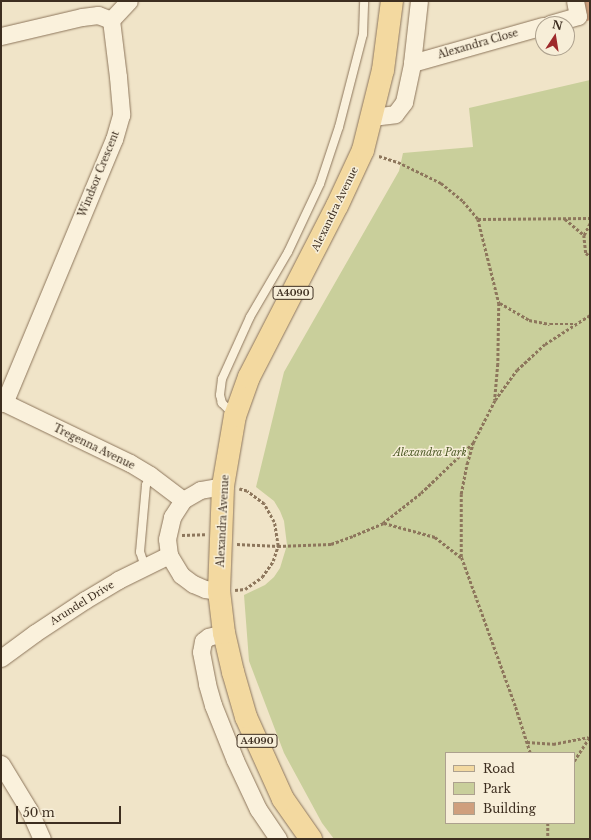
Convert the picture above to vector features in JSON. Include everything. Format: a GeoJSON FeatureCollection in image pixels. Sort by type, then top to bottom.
{"type":"FeatureCollection","features":[{"type":"Feature","properties":{"kind":"main road","name":"Alexandra Avenue"},"geometry":{"type":"LineString","coordinates":[[311,839],[283,798],[246,718],[224,633],[219,591],[223,486],[235,416],[249,377],[338,206],[363,150],[383,70],[392,1]]}},
{"type":"Feature","properties":{"kind":"street"},"geometry":{"type":"LineString","coordinates":[[1,36],[82,17],[98,15],[111,20],[129,1]]}},
{"type":"Feature","properties":{"kind":"street"},"geometry":{"type":"LineString","coordinates":[[372,117],[395,114],[404,102],[412,62],[419,1]]}},
{"type":"Feature","properties":{"kind":"street"},"geometry":{"type":"LineString","coordinates":[[563,16],[576,8]]}},
{"type":"Feature","properties":{"kind":"street","name":"Windsor Crescent"},"geometry":{"type":"LineString","coordinates":[[2,402],[114,139],[120,115],[118,77],[111,20]]}},
{"type":"Feature","properties":{"kind":"street","name":"Alexandra Close"},"geometry":{"type":"LineString","coordinates":[[412,62],[535,28]]}},
{"type":"Feature","properties":{"kind":"street","name":"Tregenna Avenue"},"geometry":{"type":"LineString","coordinates":[[2,402],[130,463],[150,475],[183,500]]}},
{"type":"Feature","properties":{"kind":"street"},"geometry":{"type":"LineString","coordinates":[[219,591],[205,589],[193,584],[181,575],[169,555],[167,534],[172,517],[183,500],[200,490],[223,486]]}},
{"type":"Feature","properties":{"kind":"street","name":"Arundel Drive"},"geometry":{"type":"LineString","coordinates":[[1,658],[61,616],[112,584],[169,555]]}},
{"type":"Feature","properties":{"kind":"street"},"geometry":{"type":"LineString","coordinates":[[224,633],[208,637],[203,641],[201,652],[207,684],[213,705],[235,760],[258,809],[278,839]]}},
{"type":"Feature","properties":{"kind":"street"},"geometry":{"type":"LineString","coordinates":[[1,764],[29,810],[42,839]]}},
{"type":"Feature","properties":{"kind":"lane"},"geometry":{"type":"LineString","coordinates":[[235,416],[222,402],[220,395],[222,379],[250,317],[288,252],[320,184],[340,127],[363,34],[364,1]]}},
{"type":"Feature","properties":{"kind":"lane"},"geometry":{"type":"LineString","coordinates":[[145,567],[140,552],[146,485],[150,475]]}},
{"type":"Feature","properties":{"kind":"path"},"geometry":{"type":"LineString","coordinates":[[363,150],[398,162],[441,183],[463,201],[478,219],[499,303],[498,364],[495,400]]}},
{"type":"Feature","properties":{"kind":"path"},"geometry":{"type":"LineString","coordinates":[[478,219],[590,218]]}},
{"type":"Feature","properties":{"kind":"path"},"geometry":{"type":"LineString","coordinates":[[565,219],[584,235]]}},
{"type":"Feature","properties":{"kind":"path"},"geometry":{"type":"LineString","coordinates":[[590,223],[584,235],[586,253],[590,256]]}},
{"type":"Feature","properties":{"kind":"path"},"geometry":{"type":"LineString","coordinates":[[585,242],[590,240]]}},
{"type":"Feature","properties":{"kind":"path"},"geometry":{"type":"LineString","coordinates":[[499,303],[529,320],[550,324],[575,324]]}},
{"type":"Feature","properties":{"kind":"path"},"geometry":{"type":"LineString","coordinates":[[530,752],[461,557],[461,494],[466,464],[473,443],[495,400],[517,370],[546,344],[590,315]]}},
{"type":"Feature","properties":{"kind":"path"},"geometry":{"type":"LineString","coordinates":[[236,540],[236,544],[278,546],[331,544],[383,523],[426,489],[473,443]]}},
{"type":"Feature","properties":{"kind":"path"},"geometry":{"type":"LineString","coordinates":[[245,589],[262,577],[273,561],[278,546],[274,522],[264,504],[247,490]]}},
{"type":"Feature","properties":{"kind":"path"},"geometry":{"type":"LineString","coordinates":[[383,523],[435,537],[461,557]]}},
{"type":"Feature","properties":{"kind":"path"},"geometry":{"type":"LineString","coordinates":[[167,534],[208,534]]}},
{"type":"Feature","properties":{"kind":"path"},"geometry":{"type":"LineString","coordinates":[[527,742],[552,744],[589,737]]}},
{"type":"Feature","properties":{"kind":"path"},"geometry":{"type":"LineString","coordinates":[[575,759],[589,737]]}},
{"type":"Feature","properties":{"kind":"path"},"geometry":{"type":"LineString","coordinates":[[548,824],[548,839]]}},
{"type":"Feature","properties":{"kind":"green space","name":"Alexandra Park"},"geometry":{"type":"Polygon","coordinates":[[[590,80],[590,839],[334,839],[322,823],[284,753],[249,661],[244,595],[265,585],[274,577],[280,568],[287,545],[284,521],[280,511],[274,501],[256,487],[284,372],[399,171],[403,153],[473,147],[469,108],[590,80]]]}},
{"type":"Feature","properties":{"kind":"building"},"geometry":{"type":"Polygon","coordinates":[[[583,1],[590,1],[590,20],[587,21],[583,1]]]}}]}
